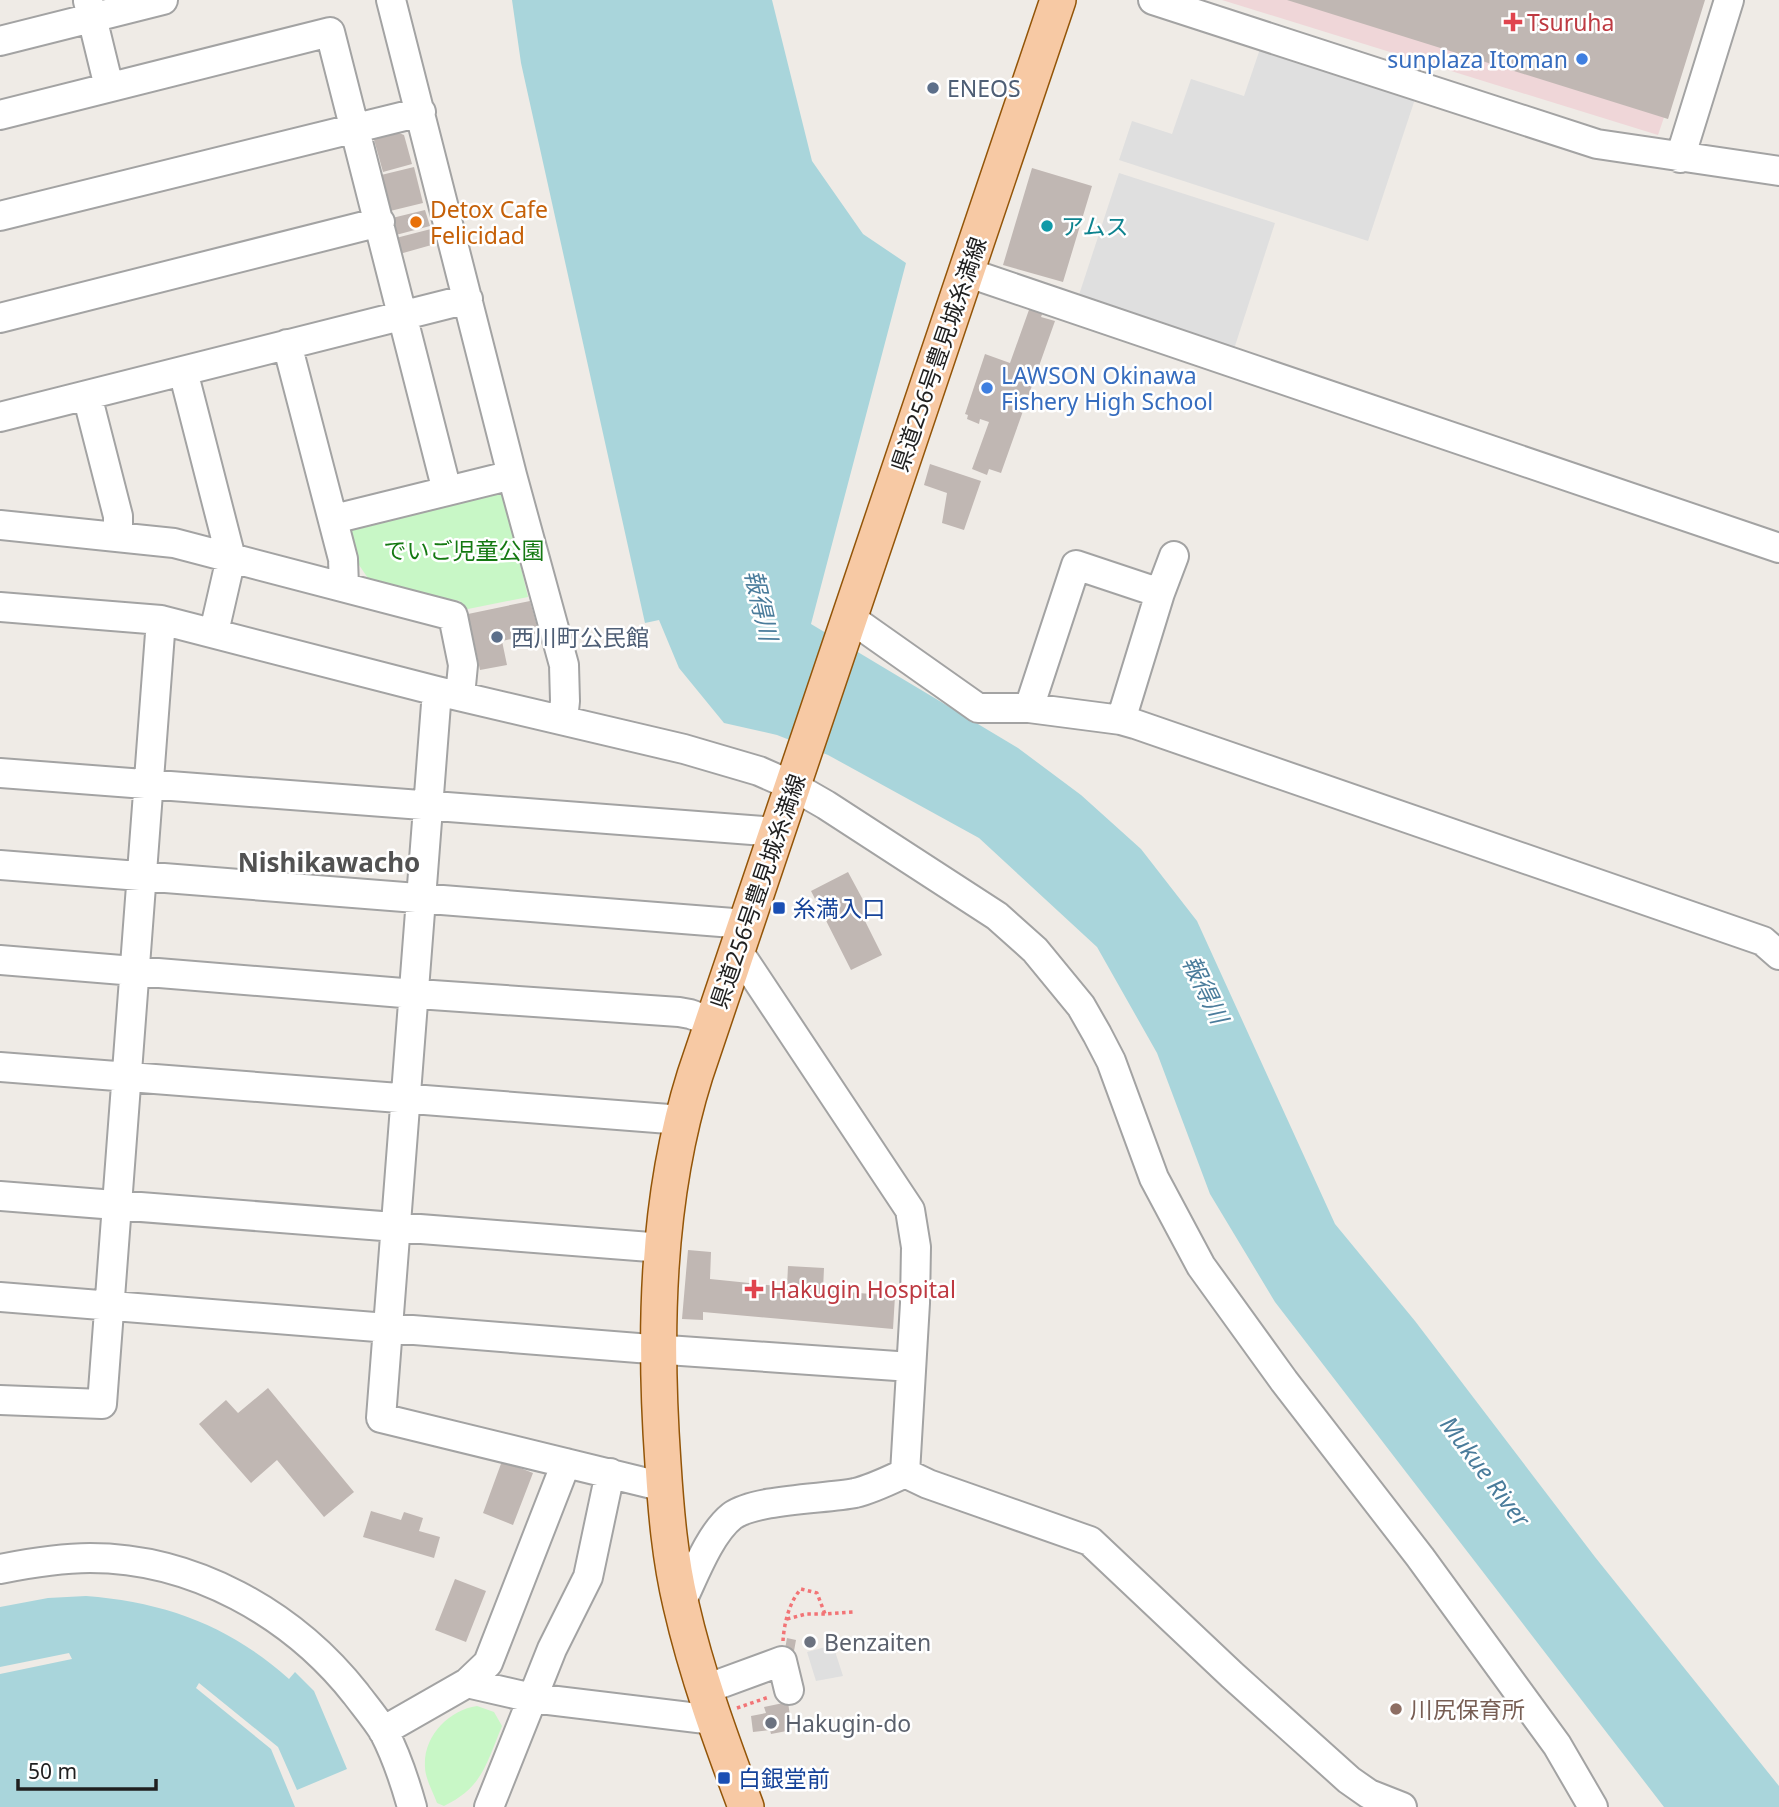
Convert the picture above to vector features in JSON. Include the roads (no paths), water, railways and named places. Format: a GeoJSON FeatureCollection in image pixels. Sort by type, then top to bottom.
{"type":"FeatureCollection","features":[{"type":"Feature","properties":{"kind":"main road","name":"県道256号豊見城糸満線"},"geometry":{"type":"LineString","coordinates":[[746,1807],[718,1706],[680,1605],[670,1549],[664,1487],[658,1350],[663,1248],[682,1120],[846,624],[1058,0]]}},
{"type":"Feature","properties":{"kind":"street"},"geometry":{"type":"LineString","coordinates":[[0,41],[90,9],[163,0]]}},
{"type":"Feature","properties":{"kind":"street"},"geometry":{"type":"LineString","coordinates":[[391,0],[512,475],[564,665],[563,720]]}},
{"type":"Feature","properties":{"kind":"street"},"geometry":{"type":"LineString","coordinates":[[1153,0],[1597,144],[1779,171]]}},
{"type":"Feature","properties":{"kind":"street"},"geometry":{"type":"LineString","coordinates":[[1680,158],[1730,0]]}},
{"type":"Feature","properties":{"kind":"street"},"geometry":{"type":"LineString","coordinates":[[90,9],[109,87]]}},
{"type":"Feature","properties":{"kind":"street"},"geometry":{"type":"LineString","coordinates":[[0,115],[330,32],[447,491]]}},
{"type":"Feature","properties":{"kind":"street"},"geometry":{"type":"LineString","coordinates":[[0,216],[421,112]]}},
{"type":"Feature","properties":{"kind":"street"},"geometry":{"type":"LineString","coordinates":[[0,318],[380,222]]}},
{"type":"Feature","properties":{"kind":"street"},"geometry":{"type":"LineString","coordinates":[[966,272],[1779,548]]}},
{"type":"Feature","properties":{"kind":"street"},"geometry":{"type":"LineString","coordinates":[[0,417],[468,299]]}},
{"type":"Feature","properties":{"kind":"street"},"geometry":{"type":"LineString","coordinates":[[287,344],[334,519],[343,559],[344,586]]}},
{"type":"Feature","properties":{"kind":"street"},"geometry":{"type":"LineString","coordinates":[[183,371],[231,558],[214,632]]}},
{"type":"Feature","properties":{"kind":"street"},"geometry":{"type":"LineString","coordinates":[[87,395],[118,516],[118,537]]}},
{"type":"Feature","properties":{"kind":"street"},"geometry":{"type":"LineString","coordinates":[[334,519],[512,475]]}},
{"type":"Feature","properties":{"kind":"street"},"geometry":{"type":"LineString","coordinates":[[0,525],[174,543],[453,616],[464,666],[448,694],[428,806],[382,1418],[664,1487]]}},
{"type":"Feature","properties":{"kind":"street"},"geometry":{"type":"LineString","coordinates":[[1121,720],[1174,556]]}},
{"type":"Feature","properties":{"kind":"street"},"geometry":{"type":"LineString","coordinates":[[1029,708],[1076,565],[1160,593]]}},
{"type":"Feature","properties":{"kind":"street"},"geometry":{"type":"LineString","coordinates":[[0,607],[161,620],[759,771],[797,771],[930,871],[997,916],[1035,950],[1081,1006],[1111,1061],[1154,1178],[1201,1266],[1284,1381],[1420,1557],[1557,1745],[1593,1807]]}},
{"type":"Feature","properties":{"kind":"street"},"geometry":{"type":"LineString","coordinates":[[0,1400],[102,1404],[161,620]]}},
{"type":"Feature","properties":{"kind":"street"},"geometry":{"type":"LineString","coordinates":[[846,624],[978,708],[1029,708],[1121,720],[1763,941],[1779,955]]}},
{"type":"Feature","properties":{"kind":"street"},"geometry":{"type":"LineString","coordinates":[[0,773],[777,832]]}},
{"type":"Feature","properties":{"kind":"street"},"geometry":{"type":"LineString","coordinates":[[0,865],[421,899],[742,937],[911,1210],[916,1247],[905,1473]]}},
{"type":"Feature","properties":{"kind":"street"},"geometry":{"type":"LineString","coordinates":[[0,960],[414,994],[679,1012],[713,1022]]}},
{"type":"Feature","properties":{"kind":"street"},"geometry":{"type":"LineString","coordinates":[[0,1067],[682,1120]]}},
{"type":"Feature","properties":{"kind":"street"},"geometry":{"type":"LineString","coordinates":[[0,1196],[663,1248]]}},
{"type":"Feature","properties":{"kind":"street"},"geometry":{"type":"LineString","coordinates":[[0,1297],[658,1350],[911,1367]]}},
{"type":"Feature","properties":{"kind":"street"},"geometry":{"type":"LineString","coordinates":[[383,1731],[467,1683],[488,1663],[566,1462]]}},
{"type":"Feature","properties":{"kind":"street"},"geometry":{"type":"LineString","coordinates":[[489,1807],[552,1649],[588,1577],[610,1473]]}},
{"type":"Feature","properties":{"kind":"street"},"geometry":{"type":"LineString","coordinates":[[680,1605],[714,1539],[733,1516],[766,1505],[855,1493],[905,1473]]}},
{"type":"Feature","properties":{"kind":"street"},"geometry":{"type":"LineString","coordinates":[[905,1473],[928,1484],[1090,1541],[1232,1675],[1349,1780],[1369,1794],[1402,1807]]}},
{"type":"Feature","properties":{"kind":"street"},"geometry":{"type":"LineString","coordinates":[[0,1569],[56,1559],[90,1558],[162,1566],[202,1579],[263,1609],[291,1629],[345,1680],[383,1731],[401,1772],[412,1807]]}},
{"type":"Feature","properties":{"kind":"street"},"geometry":{"type":"LineString","coordinates":[[467,1683],[532,1698],[718,1706],[782,1661],[789,1690]]}},
{"type":"Feature","properties":{"kind":"water"},"geometry":{"type":"Polygon","coordinates":[[[512,0],[772,0],[812,161],[863,234],[906,263],[811,624],[1018,748],[1081,795],[1141,849],[1197,921],[1335,1224],[1415,1321],[1595,1557],[1779,1786],[1779,1807],[1664,1807],[1275,1302],[1210,1194],[1157,1053],[1097,947],[979,838],[828,755],[777,735],[724,723],[679,668],[659,620],[645,623],[521,63],[512,0]]]}},
{"type":"Feature","properties":{"kind":"water"},"geometry":{"type":"Polygon","coordinates":[[[86,1596],[143,1604],[195,1620],[244,1645],[289,1679],[295,1672],[314,1691],[347,1769],[297,1790],[278,1747],[199,1683],[196,1688],[271,1749],[295,1807],[0,1807],[0,1674],[72,1659],[69,1653],[0,1667],[0,1607],[48,1598],[86,1596]]]}},
{"type":"Feature","properties":{"kind":"place","name":"Tsuruha"},"geometry":{"type":"Point","coordinates":[1513,22]}},
{"type":"Feature","properties":{"kind":"place","name":"sunplaza Itoman"},"geometry":{"type":"Point","coordinates":[1582,59]}},
{"type":"Feature","properties":{"kind":"place","name":"ENEOS"},"geometry":{"type":"Point","coordinates":[933,88]}},
{"type":"Feature","properties":{"kind":"place","name":"Detox Cafe Felicidad"},"geometry":{"type":"Point","coordinates":[416,222]}},
{"type":"Feature","properties":{"kind":"place","name":"アムス"},"geometry":{"type":"Point","coordinates":[1047,226]}},
{"type":"Feature","properties":{"kind":"place","name":"LAWSON Okinawa Fishery High School"},"geometry":{"type":"Point","coordinates":[987,388]}},
{"type":"Feature","properties":{"kind":"place","name":"西川町公民館"},"geometry":{"type":"Point","coordinates":[497,637]}},
{"type":"Feature","properties":{"kind":"place","name":"糸満入口"},"geometry":{"type":"Point","coordinates":[779,908]}},
{"type":"Feature","properties":{"kind":"place","name":"Hakugin Hospital"},"geometry":{"type":"Point","coordinates":[754,1289]}},
{"type":"Feature","properties":{"kind":"place","name":"Benzaiten"},"geometry":{"type":"Point","coordinates":[810,1642]}},
{"type":"Feature","properties":{"kind":"place","name":"川尻保育所"},"geometry":{"type":"Point","coordinates":[1396,1709]}},
{"type":"Feature","properties":{"kind":"place","name":"Hakugin-do"},"geometry":{"type":"Point","coordinates":[771,1723]}},
{"type":"Feature","properties":{"kind":"place","name":"白銀堂前"},"geometry":{"type":"Point","coordinates":[724,1778]}},
{"type":"Feature","properties":{"kind":"district","name":"Nishikawacho"},"geometry":{"type":"Point","coordinates":[329,862]}},
{"type":"Feature","properties":{"kind":"park label","name":"でいご児童公園"},"geometry":{"type":"Point","coordinates":[464,550]}},
{"type":"Feature","properties":{"kind":"water label","name":"報得川"},"geometry":{"type":"Point","coordinates":[762,605]}},
{"type":"Feature","properties":{"kind":"water label","name":"報得川"},"geometry":{"type":"Point","coordinates":[1206,989]}},
{"type":"Feature","properties":{"kind":"water label","name":"Mukue River"},"geometry":{"type":"Point","coordinates":[1486,1471]}}]}
